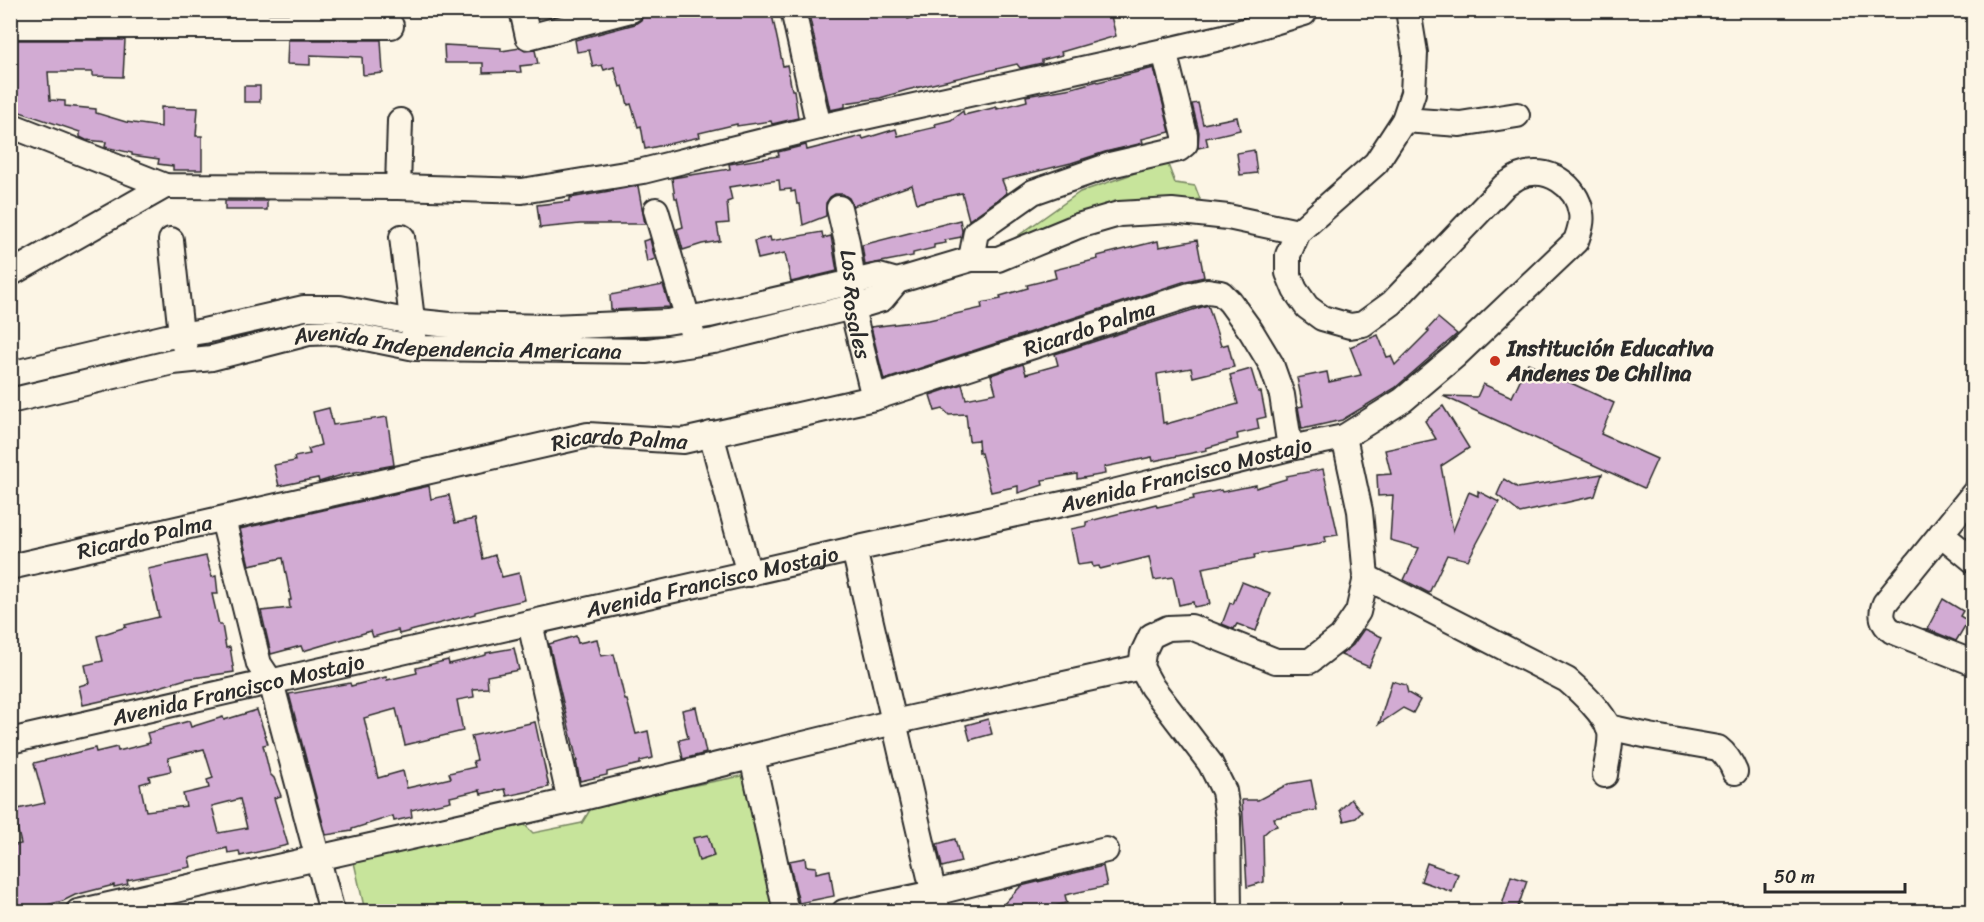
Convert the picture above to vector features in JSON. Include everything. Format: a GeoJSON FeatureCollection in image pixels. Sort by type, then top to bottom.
{"type":"FeatureCollection","features":[{"type":"Feature","properties":{"kind":"street"},"geometry":{"type":"LineString","coordinates":[[522,10],[528,38],[631,10]]}},
{"type":"Feature","properties":{"kind":"street"},"geometry":{"type":"LineString","coordinates":[[793,10],[819,128]]}},
{"type":"Feature","properties":{"kind":"street","name":"Avenida Francisco Mostajo"},"geometry":{"type":"LineString","coordinates":[[10,741],[854,549],[1081,500],[1290,448],[1344,437],[1403,400],[1455,356],[1576,241],[1581,228],[1581,214],[1575,195],[1561,180],[1548,174],[1534,173],[1520,176],[1504,186],[1392,303],[1363,324],[1350,326],[1322,318],[1307,307],[1294,290],[1288,273],[1288,255],[1298,232],[1376,163],[1404,120],[1413,93],[1415,53],[1408,10]]}},
{"type":"Feature","properties":{"kind":"street"},"geometry":{"type":"LineString","coordinates":[[10,125],[165,186],[398,187],[522,192],[643,171],[819,128],[1224,37],[1304,12]]}},
{"type":"Feature","properties":{"kind":"street"},"geometry":{"type":"LineString","coordinates":[[10,26],[392,26]]}},
{"type":"Feature","properties":{"kind":"street"},"geometry":{"type":"LineString","coordinates":[[971,260],[976,232],[1033,192],[1110,165],[1179,149],[1185,144],[1185,135],[1164,51]]}},
{"type":"Feature","properties":{"kind":"street"},"geometry":{"type":"LineString","coordinates":[[1404,120],[1460,124],[1517,115]]}},
{"type":"Feature","properties":{"kind":"street"},"geometry":{"type":"LineString","coordinates":[[398,187],[400,121]]}},
{"type":"Feature","properties":{"kind":"street"},"geometry":{"type":"LineString","coordinates":[[10,274],[165,186]]}},
{"type":"Feature","properties":{"kind":"street","name":"Los Rosales"},"geometry":{"type":"LineString","coordinates":[[839,208],[853,283],[852,308],[874,398]]}},
{"type":"Feature","properties":{"kind":"street"},"geometry":{"type":"LineString","coordinates":[[656,210],[695,344]]}},
{"type":"Feature","properties":{"kind":"street","name":"Avenida Independencia Americana"},"geometry":{"type":"LineString","coordinates":[[10,374],[304,308],[340,308],[413,322],[450,325],[552,327],[689,318],[879,276],[897,281],[971,260],[998,259],[1078,226],[1119,214],[1172,211],[1228,218],[1298,232]]}},
{"type":"Feature","properties":{"kind":"street"},"geometry":{"type":"LineString","coordinates":[[402,237],[415,348]]}},
{"type":"Feature","properties":{"kind":"street"},"geometry":{"type":"LineString","coordinates":[[171,240],[181,334],[188,360]]}},
{"type":"Feature","properties":{"kind":"street","name":"Avenida Independencia Americana"},"geometry":{"type":"LineString","coordinates":[[10,401],[188,360],[212,358],[309,333],[336,332],[415,348],[647,351],[714,341],[852,308],[882,299],[897,281]]}},
{"type":"Feature","properties":{"kind":"street","name":"Ricardo Palma"},"geometry":{"type":"LineString","coordinates":[[10,567],[588,435],[683,441],[874,398],[1208,291],[1221,294],[1230,302],[1271,364],[1282,395],[1290,448]]}},
{"type":"Feature","properties":{"kind":"street"},"geometry":{"type":"LineString","coordinates":[[711,434],[749,574]]}},
{"type":"Feature","properties":{"kind":"street"},"geometry":{"type":"LineString","coordinates":[[1230,912],[1228,818],[1224,791],[1210,763],[1152,687],[1141,668],[1143,653],[1151,636],[1168,628],[1191,627],[1276,661],[1310,661],[1341,637],[1358,612],[1366,577],[1360,511],[1344,437]]}},
{"type":"Feature","properties":{"kind":"street"},"geometry":{"type":"LineString","coordinates":[[1974,493],[1885,603],[1882,618],[1892,631],[1974,663]]}},
{"type":"Feature","properties":{"kind":"street"},"geometry":{"type":"LineString","coordinates":[[223,519],[259,664],[271,682],[332,912]]}},
{"type":"Feature","properties":{"kind":"street"},"geometry":{"type":"LineString","coordinates":[[1941,534],[1974,561]]}},
{"type":"Feature","properties":{"kind":"street"},"geometry":{"type":"LineString","coordinates":[[854,549],[936,902]]}},
{"type":"Feature","properties":{"kind":"street"},"geometry":{"type":"LineString","coordinates":[[1366,577],[1567,680],[1582,693],[1608,727],[1610,734],[1605,775]]}},
{"type":"Feature","properties":{"kind":"street"},"geometry":{"type":"LineString","coordinates":[[530,623],[570,801]]}},
{"type":"Feature","properties":{"kind":"street"},"geometry":{"type":"LineString","coordinates":[[78,912],[570,801],[894,722],[1141,668]]}},
{"type":"Feature","properties":{"kind":"street"},"geometry":{"type":"LineString","coordinates":[[1608,727],[1718,748],[1725,753],[1735,772]]}},
{"type":"Feature","properties":{"kind":"street"},"geometry":{"type":"LineString","coordinates":[[752,757],[786,912]]}},
{"type":"Feature","properties":{"kind":"street"},"geometry":{"type":"LineString","coordinates":[[844,912],[936,902],[1106,850]]}},
{"type":"Feature","properties":{"kind":"green space"},"geometry":{"type":"Polygon","coordinates":[[[1167,162],[1175,183],[1195,186],[1200,199],[1122,212],[1005,245],[1080,192],[1167,162]]]}},
{"type":"Feature","properties":{"kind":"green space"},"geometry":{"type":"Polygon","coordinates":[[[747,775],[776,911],[365,911],[353,858],[521,821],[533,833],[582,823],[593,805],[747,775]]]}},
{"type":"Feature","properties":{"kind":"building"},"geometry":{"type":"Polygon","coordinates":[[[647,10],[771,10],[783,66],[787,65],[792,90],[794,90],[798,118],[772,124],[771,121],[737,126],[737,124],[699,133],[700,137],[645,149],[641,126],[638,127],[631,104],[628,105],[623,86],[620,87],[614,67],[604,70],[602,65],[593,67],[589,50],[577,52],[575,40],[635,24],[641,20],[647,10]]]}},
{"type":"Feature","properties":{"kind":"building"},"geometry":{"type":"Polygon","coordinates":[[[808,10],[907,10],[908,19],[940,10],[1073,10],[1074,12],[1081,11],[1082,14],[1098,10],[1100,15],[1110,12],[1116,36],[1061,52],[1062,55],[1042,60],[1042,63],[1020,68],[1017,64],[880,98],[845,103],[845,107],[830,110],[808,10]]]}},
{"type":"Feature","properties":{"kind":"building"},"geometry":{"type":"Polygon","coordinates":[[[15,40],[125,40],[123,77],[92,76],[92,72],[48,72],[50,100],[65,101],[65,106],[96,109],[96,113],[126,122],[161,127],[161,107],[198,108],[196,136],[202,136],[202,170],[173,170],[173,166],[158,164],[159,159],[132,155],[132,153],[105,147],[106,142],[86,140],[80,137],[80,132],[17,111],[15,40]]]}},
{"type":"Feature","properties":{"kind":"building"},"geometry":{"type":"Polygon","coordinates":[[[288,40],[381,40],[383,73],[363,75],[362,57],[310,55],[310,65],[287,64],[288,40]]]}},
{"type":"Feature","properties":{"kind":"building"},"geometry":{"type":"Polygon","coordinates":[[[444,45],[501,48],[501,51],[520,48],[525,51],[535,50],[538,64],[520,66],[521,72],[483,73],[483,63],[445,63],[444,45]]]}},
{"type":"Feature","properties":{"kind":"building"},"geometry":{"type":"Polygon","coordinates":[[[1154,68],[1170,132],[1142,139],[1143,143],[1002,180],[1007,193],[969,220],[962,193],[917,203],[912,185],[853,206],[849,198],[843,194],[835,194],[826,203],[826,216],[803,225],[800,204],[797,204],[795,191],[780,190],[779,180],[729,187],[732,200],[727,202],[729,223],[717,224],[720,241],[683,250],[677,229],[683,227],[672,178],[730,169],[729,164],[779,156],[778,152],[806,145],[807,150],[862,136],[863,139],[896,129],[898,136],[936,127],[935,124],[951,120],[963,111],[964,115],[997,107],[997,109],[1027,101],[1026,96],[1072,88],[1154,68]]]}},
{"type":"Feature","properties":{"kind":"building"},"geometry":{"type":"Polygon","coordinates":[[[244,86],[260,86],[260,102],[244,102],[244,86]]]}},
{"type":"Feature","properties":{"kind":"building"},"geometry":{"type":"Polygon","coordinates":[[[1198,103],[1203,124],[1237,117],[1240,130],[1206,138],[1208,146],[1198,148],[1199,132],[1192,104],[1198,103]]]}},
{"type":"Feature","properties":{"kind":"building"},"geometry":{"type":"Polygon","coordinates":[[[1254,150],[1257,173],[1240,175],[1237,153],[1254,150]]]}},
{"type":"Feature","properties":{"kind":"building"},"geometry":{"type":"Polygon","coordinates":[[[638,186],[645,224],[580,224],[540,228],[537,205],[570,201],[570,198],[638,186]]]}},
{"type":"Feature","properties":{"kind":"building"},"geometry":{"type":"Polygon","coordinates":[[[225,201],[267,201],[267,210],[225,210],[225,201]]]}},
{"type":"Feature","properties":{"kind":"building"},"geometry":{"type":"Polygon","coordinates":[[[960,220],[961,237],[945,240],[946,243],[913,253],[913,256],[865,265],[862,245],[960,220]]]}},
{"type":"Feature","properties":{"kind":"building"},"geometry":{"type":"Polygon","coordinates":[[[822,232],[823,238],[831,236],[837,271],[791,282],[785,253],[758,259],[754,241],[770,237],[771,241],[822,232]]]}},
{"type":"Feature","properties":{"kind":"building"},"geometry":{"type":"Polygon","coordinates":[[[650,239],[655,259],[647,262],[643,241],[650,239]]]}},
{"type":"Feature","properties":{"kind":"building"},"geometry":{"type":"Polygon","coordinates":[[[1197,240],[1204,277],[884,380],[871,327],[929,320],[982,308],[981,303],[1001,299],[1000,296],[1028,288],[1027,285],[1056,278],[1054,270],[1098,259],[1097,256],[1158,241],[1159,247],[1197,240]]]}},
{"type":"Feature","properties":{"kind":"building"},"geometry":{"type":"Polygon","coordinates":[[[663,285],[670,307],[611,310],[610,295],[663,285]]]}},
{"type":"Feature","properties":{"kind":"building"},"geometry":{"type":"Polygon","coordinates":[[[1208,305],[1221,346],[1228,344],[1234,367],[1193,377],[1191,368],[1157,374],[1163,423],[1238,404],[1230,375],[1251,369],[1258,392],[1261,392],[1266,417],[1257,419],[1259,429],[1237,434],[1238,439],[1206,448],[1207,450],[1153,461],[1152,457],[1104,467],[1105,474],[1077,479],[1077,474],[1042,480],[1043,485],[1018,493],[1018,486],[991,492],[981,453],[979,453],[978,440],[969,441],[966,414],[949,415],[943,409],[935,411],[930,395],[962,384],[966,399],[996,393],[991,375],[1023,364],[1026,374],[1058,365],[1055,354],[1208,305]]]}},
{"type":"Feature","properties":{"kind":"building"},"geometry":{"type":"Polygon","coordinates":[[[1438,318],[1457,334],[1395,388],[1342,420],[1302,429],[1298,407],[1303,406],[1297,378],[1327,372],[1329,382],[1361,375],[1350,347],[1378,335],[1387,357],[1391,356],[1395,365],[1429,331],[1427,330],[1438,318]]]}},
{"type":"Feature","properties":{"kind":"building"},"geometry":{"type":"Polygon","coordinates":[[[1528,363],[1614,403],[1601,434],[1657,459],[1644,488],[1443,396],[1477,397],[1483,384],[1512,397],[1528,363]]]}},
{"type":"Feature","properties":{"kind":"building"},"geometry":{"type":"Polygon","coordinates":[[[1443,406],[1469,448],[1441,466],[1453,531],[1469,492],[1478,496],[1478,491],[1499,502],[1468,560],[1447,555],[1429,593],[1404,580],[1419,548],[1390,540],[1393,495],[1378,496],[1377,475],[1391,474],[1385,450],[1436,439],[1425,421],[1443,406]]]}},
{"type":"Feature","properties":{"kind":"building"},"geometry":{"type":"Polygon","coordinates":[[[329,408],[333,425],[387,417],[394,465],[345,474],[319,482],[318,478],[279,486],[274,465],[295,461],[294,457],[310,454],[308,449],[321,445],[313,412],[329,408]]]}},
{"type":"Feature","properties":{"kind":"building"},"geometry":{"type":"Polygon","coordinates":[[[1323,469],[1338,535],[1325,537],[1326,541],[1320,544],[1254,555],[1255,558],[1202,568],[1210,604],[1194,607],[1193,602],[1179,605],[1173,577],[1154,580],[1149,557],[1100,569],[1099,566],[1093,567],[1092,563],[1078,565],[1071,529],[1086,526],[1086,522],[1156,504],[1157,507],[1194,499],[1193,496],[1221,490],[1222,492],[1256,485],[1256,488],[1286,479],[1286,476],[1323,469]]]}},
{"type":"Feature","properties":{"kind":"building"},"geometry":{"type":"Polygon","coordinates":[[[1602,474],[1595,496],[1520,513],[1497,495],[1504,479],[1518,488],[1602,474]]]}},
{"type":"Feature","properties":{"kind":"building"},"geometry":{"type":"Polygon","coordinates":[[[429,486],[431,499],[449,495],[455,523],[475,519],[483,559],[495,555],[502,577],[519,573],[525,600],[399,634],[398,630],[373,637],[371,631],[303,651],[301,646],[271,654],[261,611],[290,608],[289,600],[291,600],[283,558],[249,565],[240,529],[429,486]]]}},
{"type":"Feature","properties":{"kind":"building"},"geometry":{"type":"Polygon","coordinates":[[[206,556],[212,577],[216,576],[218,594],[212,594],[219,625],[222,625],[226,648],[230,647],[234,672],[186,679],[146,691],[83,705],[79,686],[89,683],[85,665],[103,661],[97,636],[126,627],[125,625],[159,617],[148,569],[206,556]]]}},
{"type":"Feature","properties":{"kind":"building"},"geometry":{"type":"Polygon","coordinates":[[[1242,582],[1270,593],[1256,631],[1237,624],[1234,629],[1222,624],[1230,603],[1233,604],[1242,582]]]}},
{"type":"Feature","properties":{"kind":"building"},"geometry":{"type":"Polygon","coordinates":[[[1943,599],[1963,611],[1960,616],[1968,621],[1956,641],[1927,629],[1943,599]]]}},
{"type":"Feature","properties":{"kind":"building"},"geometry":{"type":"Polygon","coordinates":[[[1364,629],[1382,637],[1369,667],[1341,655],[1353,645],[1364,629]]]}},
{"type":"Feature","properties":{"kind":"building"},"geometry":{"type":"Polygon","coordinates":[[[576,636],[578,643],[597,639],[601,656],[614,654],[636,734],[648,731],[653,758],[640,761],[640,764],[607,772],[607,775],[580,781],[549,644],[576,636]]]}},
{"type":"Feature","properties":{"kind":"building"},"geometry":{"type":"Polygon","coordinates":[[[514,648],[519,670],[487,676],[488,688],[473,689],[474,697],[457,700],[463,731],[405,745],[396,709],[364,718],[378,778],[403,771],[407,788],[451,778],[449,773],[475,767],[473,761],[477,760],[471,736],[535,722],[549,787],[507,796],[505,789],[481,794],[480,790],[450,797],[451,801],[411,810],[412,817],[394,821],[393,816],[352,829],[352,831],[326,835],[289,694],[350,683],[351,686],[386,677],[387,680],[417,673],[416,668],[448,660],[449,664],[486,655],[486,653],[514,648]]]}},
{"type":"Feature","properties":{"kind":"building"},"geometry":{"type":"Polygon","coordinates":[[[1392,681],[1406,685],[1408,693],[1420,700],[1413,713],[1403,708],[1379,724],[1392,681]]]}},
{"type":"Feature","properties":{"kind":"building"},"geometry":{"type":"Polygon","coordinates":[[[696,707],[706,753],[683,759],[679,740],[688,738],[682,710],[696,707]]]}},
{"type":"Feature","properties":{"kind":"building"},"geometry":{"type":"Polygon","coordinates":[[[257,710],[268,744],[263,745],[270,774],[281,796],[274,798],[288,845],[240,856],[239,851],[228,853],[227,848],[189,858],[191,867],[127,880],[128,884],[114,887],[114,885],[17,912],[10,885],[10,846],[21,844],[13,810],[45,803],[34,763],[95,748],[96,752],[117,747],[118,751],[150,743],[147,733],[163,728],[189,721],[191,727],[223,717],[224,720],[257,710]],[[204,749],[168,758],[171,771],[149,776],[150,781],[140,784],[146,811],[186,806],[183,794],[209,788],[207,780],[213,778],[204,749]],[[240,799],[212,806],[219,833],[247,828],[240,799]]]}},
{"type":"Feature","properties":{"kind":"building"},"geometry":{"type":"Polygon","coordinates":[[[988,719],[992,734],[970,740],[966,725],[988,719]]]}},
{"type":"Feature","properties":{"kind":"building"},"geometry":{"type":"Polygon","coordinates":[[[1311,780],[1317,810],[1274,818],[1277,826],[1263,835],[1264,882],[1247,887],[1242,800],[1258,800],[1288,784],[1311,780]]]}},
{"type":"Feature","properties":{"kind":"building"},"geometry":{"type":"Polygon","coordinates":[[[1351,799],[1362,812],[1356,818],[1344,821],[1340,810],[1351,799]]]}},
{"type":"Feature","properties":{"kind":"building"},"geometry":{"type":"Polygon","coordinates":[[[708,835],[714,856],[699,861],[693,838],[708,835]]]}},
{"type":"Feature","properties":{"kind":"building"},"geometry":{"type":"Polygon","coordinates":[[[955,839],[961,862],[942,867],[937,844],[955,839]]]}},
{"type":"Feature","properties":{"kind":"building"},"geometry":{"type":"Polygon","coordinates":[[[805,858],[806,866],[816,867],[816,873],[830,870],[834,896],[799,903],[789,861],[805,858]]]}},
{"type":"Feature","properties":{"kind":"building"},"geometry":{"type":"Polygon","coordinates":[[[1427,863],[1458,874],[1452,892],[1421,881],[1427,863]]]}},
{"type":"Feature","properties":{"kind":"building"},"geometry":{"type":"Polygon","coordinates":[[[1103,866],[1107,886],[1065,895],[1067,903],[1050,907],[1043,912],[996,912],[1021,886],[1103,866]]]}},
{"type":"Feature","properties":{"kind":"building"},"geometry":{"type":"Polygon","coordinates":[[[1511,876],[1527,881],[1517,910],[1502,905],[1511,876]]]}},
{"type":"Feature","properties":{"kind":"place","name":"Institución Educativa Andenes De Chilina"},"geometry":{"type":"Point","coordinates":[1495,361]}}]}
